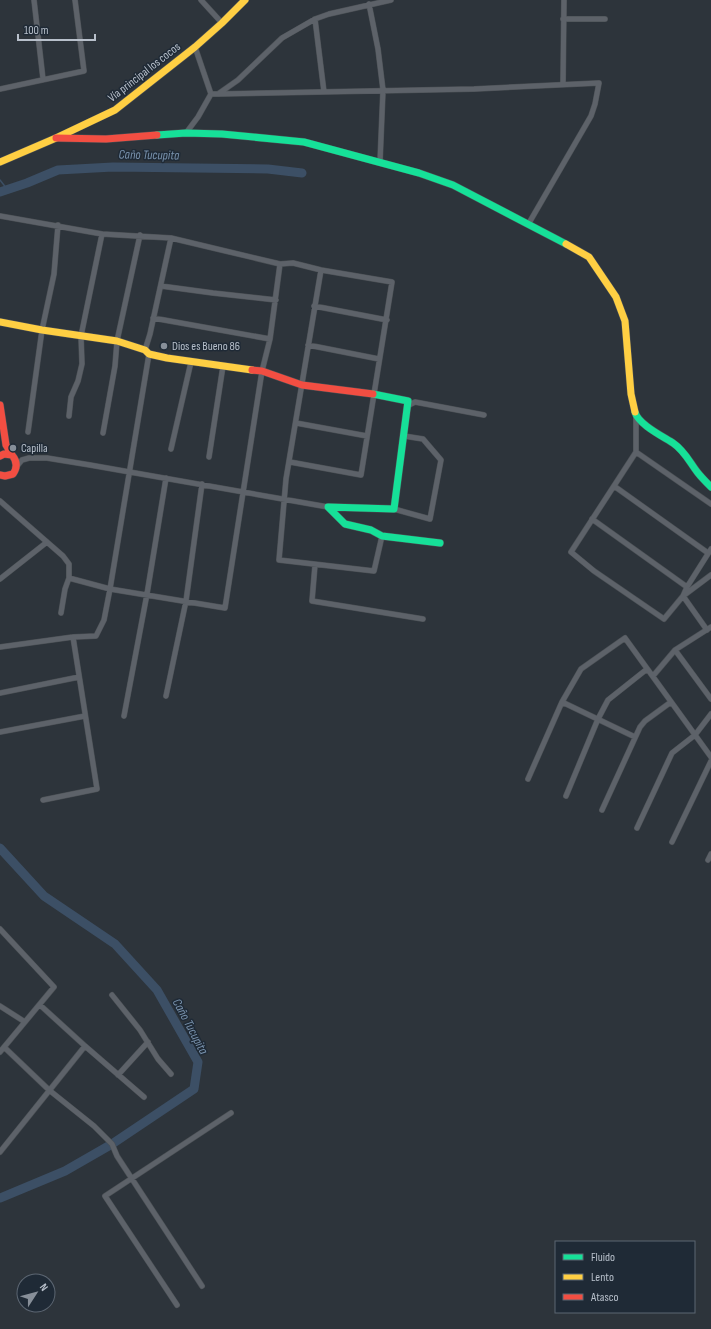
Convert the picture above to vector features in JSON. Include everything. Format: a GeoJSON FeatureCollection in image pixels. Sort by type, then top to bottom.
{"type":"FeatureCollection","features":[{"type":"Feature","properties":{"kind":"street"},"geometry":{"type":"LineString","coordinates":[[34,0],[43,79]]}},
{"type":"Feature","properties":{"kind":"street"},"geometry":{"type":"LineString","coordinates":[[0,89],[84,71],[75,0]]}},
{"type":"Feature","properties":{"kind":"street"},"geometry":{"type":"LineString","coordinates":[[201,0],[222,23]]}},
{"type":"Feature","properties":{"kind":"street","name":"Vía principal los cocos"},"geometry":{"type":"LineString","coordinates":[[0,162],[56,138],[115,110],[195,47],[245,0]]}},
{"type":"Feature","properties":{"kind":"street"},"geometry":{"type":"LineString","coordinates":[[218,94],[238,80],[282,38],[315,19],[328,14],[380,1],[391,0]]}},
{"type":"Feature","properties":{"kind":"street"},"geometry":{"type":"LineString","coordinates":[[563,84],[564,0]]}},
{"type":"Feature","properties":{"kind":"street"},"geometry":{"type":"LineString","coordinates":[[369,4],[378,49],[383,90],[380,162]]}},
{"type":"Feature","properties":{"kind":"street"},"geometry":{"type":"LineString","coordinates":[[315,19],[324,92]]}},
{"type":"Feature","properties":{"kind":"street"},"geometry":{"type":"LineString","coordinates":[[563,19],[605,19]]}},
{"type":"Feature","properties":{"kind":"street"},"geometry":{"type":"LineString","coordinates":[[186,133],[198,117],[211,94],[195,47]]}},
{"type":"Feature","properties":{"kind":"street"},"geometry":{"type":"LineString","coordinates":[[211,94],[474,89],[599,83],[595,104],[586,126],[529,223]]}},
{"type":"Feature","properties":{"kind":"street"},"geometry":{"type":"LineString","coordinates":[[56,138],[106,139],[186,133],[222,134],[304,142],[380,162],[453,185],[529,223],[589,257],[616,297],[625,322],[631,394],[636,416],[636,452],[571,552],[594,571],[664,619],[683,596],[711,575]]}},
{"type":"Feature","properties":{"kind":"street"},"geometry":{"type":"LineString","coordinates":[[0,216],[58,225],[102,234],[172,238],[280,264],[293,263],[321,270],[392,282],[361,476],[290,462]]}},
{"type":"Feature","properties":{"kind":"street"},"geometry":{"type":"LineString","coordinates":[[28,432],[42,330],[54,274],[58,225]]}},
{"type":"Feature","properties":{"kind":"street"},"geometry":{"type":"LineString","coordinates":[[69,416],[71,397],[78,381],[82,364],[81,336],[102,234]]}},
{"type":"Feature","properties":{"kind":"street"},"geometry":{"type":"LineString","coordinates":[[103,433],[115,366],[117,341],[140,236]]}},
{"type":"Feature","properties":{"kind":"street"},"geometry":{"type":"LineString","coordinates":[[0,647],[73,637],[96,636],[104,620],[130,472],[150,334],[172,238]]}},
{"type":"Feature","properties":{"kind":"street"},"geometry":{"type":"LineString","coordinates":[[69,578],[110,589],[225,608],[262,371],[270,339],[280,264]]}},
{"type":"Feature","properties":{"kind":"street"},"geometry":{"type":"LineString","coordinates":[[321,270],[286,479],[279,560],[374,571],[382,536]]}},
{"type":"Feature","properties":{"kind":"street"},"geometry":{"type":"LineString","coordinates":[[161,286],[276,300]]}},
{"type":"Feature","properties":{"kind":"street"},"geometry":{"type":"LineString","coordinates":[[314,306],[387,320]]}},
{"type":"Feature","properties":{"kind":"street"},"geometry":{"type":"LineString","coordinates":[[153,318],[270,339]]}},
{"type":"Feature","properties":{"kind":"street"},"geometry":{"type":"LineString","coordinates":[[0,322],[117,341],[147,352],[191,362],[262,371],[302,385],[374,394],[408,401],[394,509]]}},
{"type":"Feature","properties":{"kind":"street"},"geometry":{"type":"LineString","coordinates":[[308,345],[379,359]]}},
{"type":"Feature","properties":{"kind":"street"},"geometry":{"type":"LineString","coordinates":[[171,449],[191,362]]}},
{"type":"Feature","properties":{"kind":"street"},"geometry":{"type":"LineString","coordinates":[[209,457],[223,366]]}},
{"type":"Feature","properties":{"kind":"street"},"geometry":{"type":"LineString","coordinates":[[408,406],[414,402],[484,415]]}},
{"type":"Feature","properties":{"kind":"street"},"geometry":{"type":"LineString","coordinates":[[0,405],[6,445],[17,461],[15,473],[2,477]]}},
{"type":"Feature","properties":{"kind":"street"},"geometry":{"type":"LineString","coordinates":[[636,416],[641,422],[675,444],[688,457],[698,473],[711,487]]}},
{"type":"Feature","properties":{"kind":"street"},"geometry":{"type":"LineString","coordinates":[[296,423],[367,436]]}},
{"type":"Feature","properties":{"kind":"street"},"geometry":{"type":"LineString","coordinates":[[17,466],[22,460],[36,457],[284,498],[328,507],[394,509],[430,519],[441,460],[423,440],[404,436]]}},
{"type":"Feature","properties":{"kind":"street"},"geometry":{"type":"LineString","coordinates":[[636,452],[711,504]]}},
{"type":"Feature","properties":{"kind":"street"},"geometry":{"type":"LineString","coordinates":[[0,456],[4,454],[12,455]]}},
{"type":"Feature","properties":{"kind":"street"},"geometry":{"type":"LineString","coordinates":[[124,716],[147,594],[166,478]]}},
{"type":"Feature","properties":{"kind":"street"},"geometry":{"type":"LineString","coordinates":[[166,696],[186,601],[202,484]]}},
{"type":"Feature","properties":{"kind":"street"},"geometry":{"type":"LineString","coordinates":[[614,486],[710,551],[687,587],[683,596]]}},
{"type":"Feature","properties":{"kind":"street"},"geometry":{"type":"LineString","coordinates":[[0,501],[47,542],[69,564],[69,578],[65,589],[61,612]]}},
{"type":"Feature","properties":{"kind":"street"},"geometry":{"type":"LineString","coordinates":[[328,507],[345,524],[371,530],[382,536],[440,543]]}},
{"type":"Feature","properties":{"kind":"street"},"geometry":{"type":"LineString","coordinates":[[592,519],[687,587]]}},
{"type":"Feature","properties":{"kind":"street"},"geometry":{"type":"LineString","coordinates":[[0,579],[47,542]]}},
{"type":"Feature","properties":{"kind":"street"},"geometry":{"type":"LineString","coordinates":[[315,565],[312,602],[423,619]]}},
{"type":"Feature","properties":{"kind":"street"},"geometry":{"type":"LineString","coordinates":[[653,676],[675,650],[709,629],[683,596]]}},
{"type":"Feature","properties":{"kind":"street"},"geometry":{"type":"LineString","coordinates":[[43,800],[97,789],[73,637]]}},
{"type":"Feature","properties":{"kind":"street"},"geometry":{"type":"LineString","coordinates":[[528,779],[562,702],[581,669],[625,638],[711,757]]}},
{"type":"Feature","properties":{"kind":"street"},"geometry":{"type":"LineString","coordinates":[[675,650],[711,699]]}},
{"type":"Feature","properties":{"kind":"street"},"geometry":{"type":"LineString","coordinates":[[566,796],[598,719],[608,700],[647,669]]}},
{"type":"Feature","properties":{"kind":"street"},"geometry":{"type":"LineString","coordinates":[[0,693],[79,677]]}},
{"type":"Feature","properties":{"kind":"street"},"geometry":{"type":"LineString","coordinates":[[562,702],[635,738]]}},
{"type":"Feature","properties":{"kind":"street"},"geometry":{"type":"LineString","coordinates":[[602,810],[640,727],[645,721],[670,702]]}},
{"type":"Feature","properties":{"kind":"street"},"geometry":{"type":"LineString","coordinates":[[637,828],[672,753],[695,735],[711,714]]}},
{"type":"Feature","properties":{"kind":"street"},"geometry":{"type":"LineString","coordinates":[[0,732],[85,716]]}},
{"type":"Feature","properties":{"kind":"street"},"geometry":{"type":"LineString","coordinates":[[672,842],[711,760]]}},
{"type":"Feature","properties":{"kind":"street"},"geometry":{"type":"LineString","coordinates":[[708,860],[711,854]]}},
{"type":"Feature","properties":{"kind":"street"},"geometry":{"type":"LineString","coordinates":[[0,929],[54,987],[0,1052]]}},
{"type":"Feature","properties":{"kind":"street"},"geometry":{"type":"LineString","coordinates":[[112,995],[148,1042],[158,1059],[171,1074]]}},
{"type":"Feature","properties":{"kind":"street"},"geometry":{"type":"LineString","coordinates":[[40,1004],[85,1046],[144,1097]]}},
{"type":"Feature","properties":{"kind":"street"},"geometry":{"type":"LineString","coordinates":[[0,1006],[24,1022]]}},
{"type":"Feature","properties":{"kind":"street"},"geometry":{"type":"LineString","coordinates":[[118,1075],[148,1042]]}},
{"type":"Feature","properties":{"kind":"street"},"geometry":{"type":"LineString","coordinates":[[0,1152],[85,1046]]}},
{"type":"Feature","properties":{"kind":"street"},"geometry":{"type":"LineString","coordinates":[[4,1047],[49,1090],[94,1126],[112,1144],[118,1156],[202,1286]]}},
{"type":"Feature","properties":{"kind":"street"},"geometry":{"type":"LineString","coordinates":[[177,1305],[105,1196],[231,1113]]}},
{"type":"Feature","properties":{"kind":"waterway","name":"Caño Tucupita"},"geometry":{"type":"LineString","coordinates":[[0,192],[58,170],[113,167],[268,169],[302,173]]}},
{"type":"Feature","properties":{"kind":"waterway"},"geometry":{"type":"LineString","coordinates":[[0,180],[7,189]]}},
{"type":"Feature","properties":{"kind":"waterway","name":"Caño Tucupita"},"geometry":{"type":"LineString","coordinates":[[0,848],[44,896],[115,944],[157,990],[198,1062],[194,1089],[112,1144],[65,1171],[0,1198]]}},
{"type":"Feature","properties":{"kind":"traffic: fast"},"geometry":{"type":"LineString","coordinates":[[157,135],[186,133],[222,134],[304,142],[419,173],[453,185],[566,244]]}},
{"type":"Feature","properties":{"kind":"traffic: fast"},"geometry":{"type":"LineString","coordinates":[[373,394],[408,401],[394,509],[328,507],[345,524],[371,530],[382,536],[440,543]]}},
{"type":"Feature","properties":{"kind":"traffic: fast"},"geometry":{"type":"LineString","coordinates":[[635,412],[645,425],[681,450],[698,473],[711,487]]}},
{"type":"Feature","properties":{"kind":"traffic: slow"},"geometry":{"type":"LineString","coordinates":[[0,162],[56,138],[115,110],[195,47],[245,0]]}},
{"type":"Feature","properties":{"kind":"traffic: slow"},"geometry":{"type":"LineString","coordinates":[[566,244],[589,257],[616,297],[625,321],[631,394],[635,412]]}},
{"type":"Feature","properties":{"kind":"traffic: slow"},"geometry":{"type":"LineString","coordinates":[[0,322],[117,341],[145,350],[149,354],[167,358],[252,370]]}},
{"type":"Feature","properties":{"kind":"traffic: jam"},"geometry":{"type":"LineString","coordinates":[[56,138],[106,139],[157,135]]}},
{"type":"Feature","properties":{"kind":"traffic: jam"},"geometry":{"type":"LineString","coordinates":[[252,370],[262,371],[302,385],[373,394]]}},
{"type":"Feature","properties":{"kind":"traffic: jam"},"geometry":{"type":"LineString","coordinates":[[0,405],[6,445],[12,455]]}},
{"type":"Feature","properties":{"kind":"traffic: jam"},"geometry":{"type":"LineString","coordinates":[[0,456],[4,454],[12,455],[16,464],[16,469],[13,474],[5,476],[0,475]]}},
{"type":"Feature","properties":{"kind":"place","name":"Dios es Bueno 86"},"geometry":{"type":"Point","coordinates":[164,346]}},
{"type":"Feature","properties":{"kind":"place","name":"Capilla"},"geometry":{"type":"Point","coordinates":[13,448]}}]}
